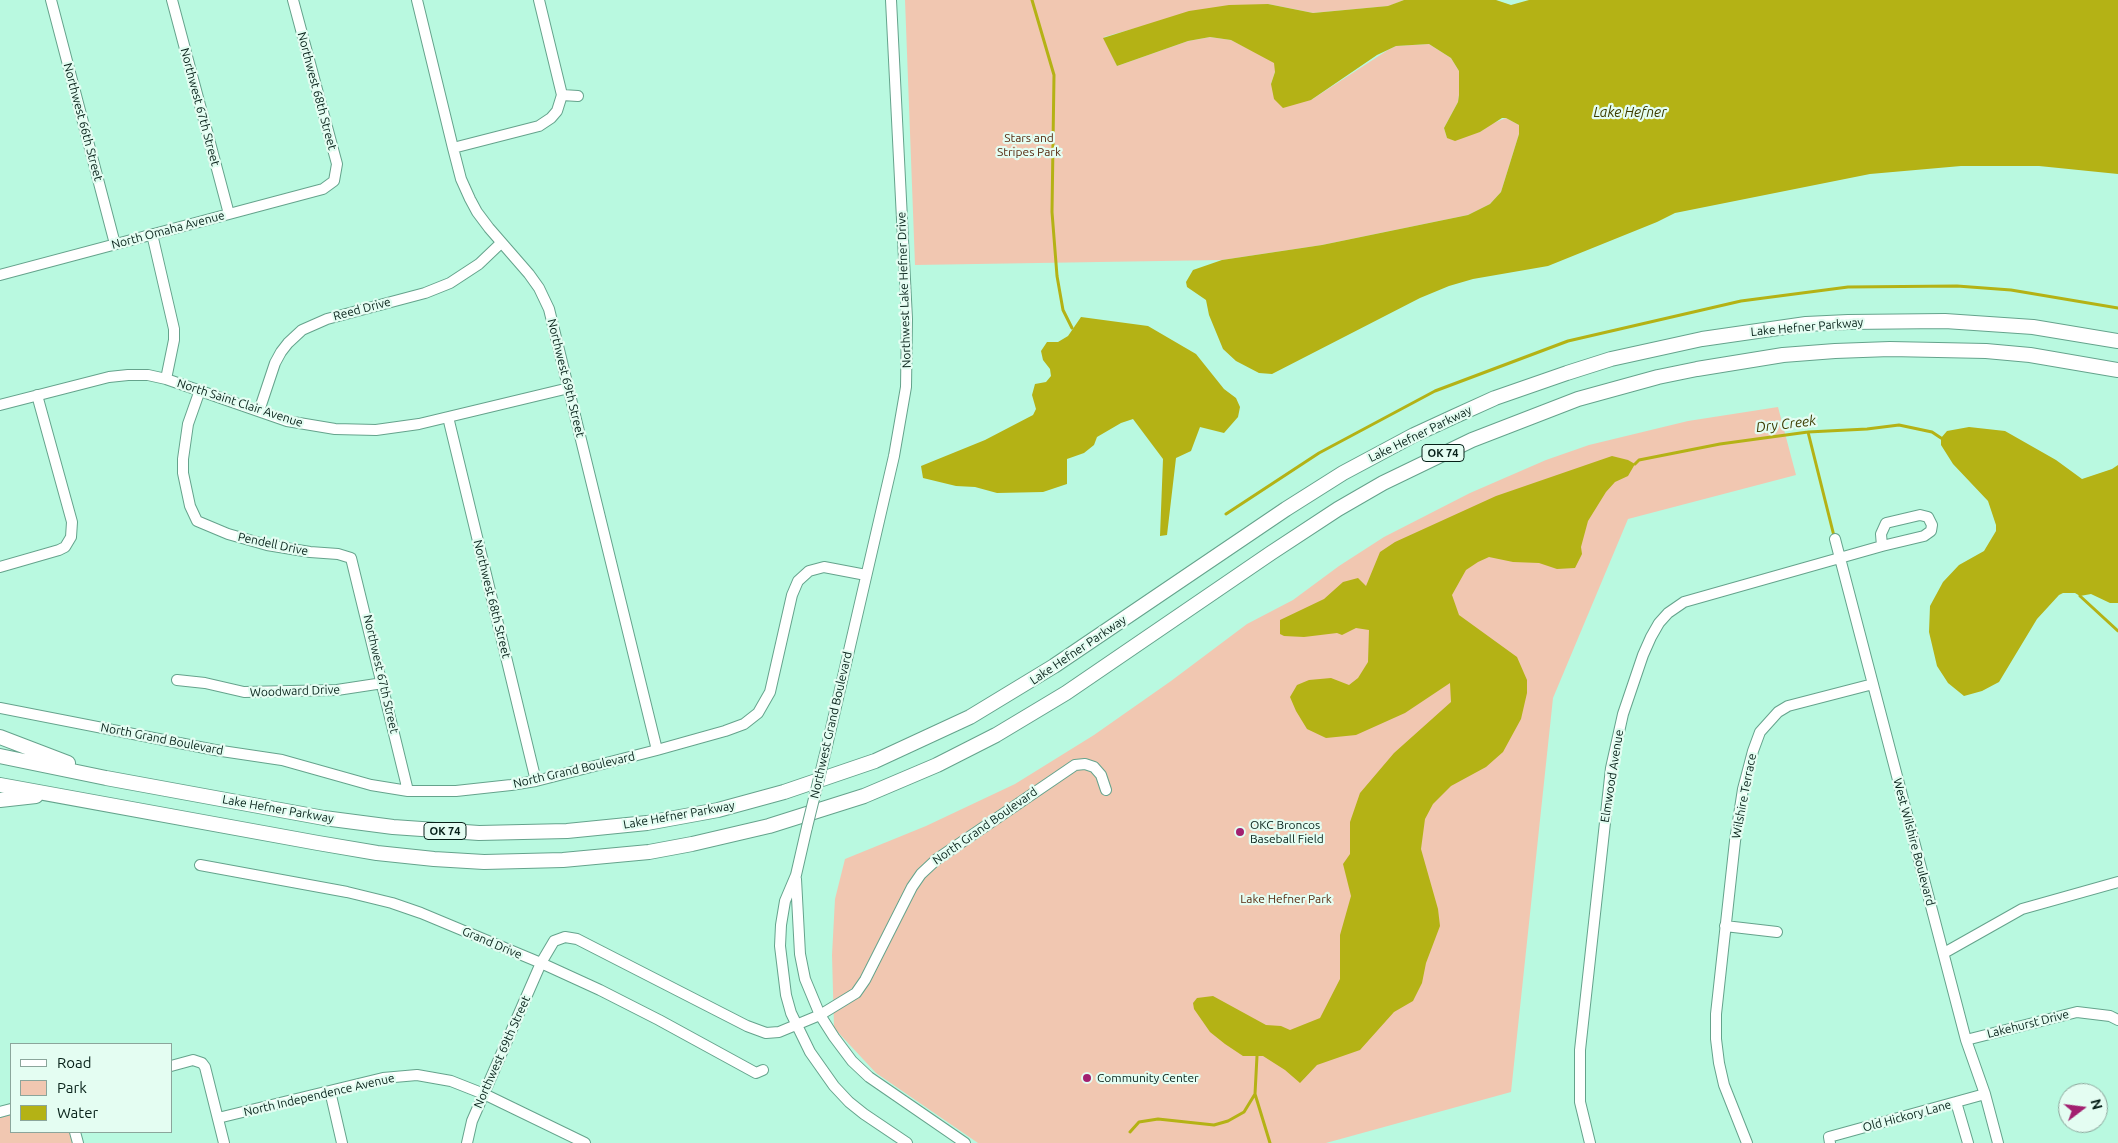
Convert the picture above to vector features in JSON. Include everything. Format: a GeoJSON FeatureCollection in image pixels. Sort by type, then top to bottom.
{"type":"FeatureCollection","features":[{"type":"Feature","properties":{"kind":"highway","name":"Lake Hefner Parkway"},"geometry":{"type":"LineString","coordinates":[[0,756],[106,778],[324,818],[393,827],[479,833],[567,831],[647,823],[718,810],[784,792],[875,761],[970,717],[1054,666],[1286,509],[1344,473],[1414,435],[1453,417],[1496,398],[1567,372],[1628,355],[1702,339],[1806,324],[1945,321],[2033,327],[2118,341]]}},
{"type":"Feature","properties":{"kind":"highway","name":"Lake Hefner Parkway"},"geometry":{"type":"LineString","coordinates":[[0,785],[318,843],[434,859],[484,862],[563,860],[649,852],[692,844],[769,826],[856,799],[937,766],[996,735],[1066,693],[1271,553],[1338,509],[1383,483],[1472,440],[1578,399],[1658,377],[1697,369],[1783,355],[1835,351],[1890,349],[1986,351],[2065,360],[2118,370]]}},
{"type":"Feature","properties":{"kind":"highway"},"geometry":{"type":"LineString","coordinates":[[0,737],[106,778]]}},
{"type":"Feature","properties":{"kind":"highway"},"geometry":{"type":"LineString","coordinates":[[0,800],[54,794]]}},
{"type":"Feature","properties":{"kind":"street","name":"Northwest 66th Street"},"geometry":{"type":"LineString","coordinates":[[51,0],[115,244]]}},
{"type":"Feature","properties":{"kind":"street","name":"Northwest 67th Street"},"geometry":{"type":"LineString","coordinates":[[172,0],[229,214]]}},
{"type":"Feature","properties":{"kind":"street","name":"Northwest 68th Street"},"geometry":{"type":"LineString","coordinates":[[293,0],[337,164],[338,169],[334,181]]}},
{"type":"Feature","properties":{"kind":"street","name":"Northwest 69th Street"},"geometry":{"type":"LineString","coordinates":[[418,0],[462,179],[476,212],[529,274],[546,302],[556,333],[657,750]]}},
{"type":"Feature","properties":{"kind":"street"},"geometry":{"type":"LineString","coordinates":[[453,148],[539,126],[551,118],[557,111],[562,95],[539,0]]}},
{"type":"Feature","properties":{"kind":"street","name":"Northwest Lake Hefner Drive"},"geometry":{"type":"LineString","coordinates":[[866,575],[899,434],[907,370],[907,319],[892,0]]}},
{"type":"Feature","properties":{"kind":"street"},"geometry":{"type":"LineString","coordinates":[[562,95],[578,96]]}},
{"type":"Feature","properties":{"kind":"street","name":"North Omaha Avenue"},"geometry":{"type":"LineString","coordinates":[[0,275],[323,189],[334,181]]}},
{"type":"Feature","properties":{"kind":"street"},"geometry":{"type":"LineString","coordinates":[[152,234],[174,329],[174,340],[166,379]]}},
{"type":"Feature","properties":{"kind":"street","name":"Reed Drive"},"geometry":{"type":"LineString","coordinates":[[259,411],[275,363],[288,343],[302,330],[327,318],[444,286],[464,275],[501,243]]}},
{"type":"Feature","properties":{"kind":"street","name":"North Saint Clair Avenue"},"geometry":{"type":"LineString","coordinates":[[0,405],[109,377],[128,374],[148,375],[166,379],[259,411],[311,426],[358,430],[395,428],[569,388]]}},
{"type":"Feature","properties":{"kind":"street","name":"Pendell Drive"},"geometry":{"type":"LineString","coordinates":[[200,390],[188,424],[183,459],[183,473],[190,506],[197,521],[228,534],[267,545],[310,552],[338,554],[351,558]]}},
{"type":"Feature","properties":{"kind":"street"},"geometry":{"type":"LineString","coordinates":[[0,567],[59,550],[65,547],[72,537],[72,522],[37,395]]}},
{"type":"Feature","properties":{"kind":"street","name":"Northwest 68th Street"},"geometry":{"type":"LineString","coordinates":[[448,417],[536,780]]}},
{"type":"Feature","properties":{"kind":"street","name":"Elmwood Avenue"},"geometry":{"type":"LineString","coordinates":[[1590,1143],[1580,1102],[1581,1041],[1611,768],[1622,714],[1643,655],[1660,623],[1668,613],[1684,602],[1924,536],[1931,531],[1932,525],[1928,517],[1920,515],[1886,523],[1881,534],[1882,546]]}},
{"type":"Feature","properties":{"kind":"street","name":"West Wilshire Boulevard"},"geometry":{"type":"LineString","coordinates":[[1835,539],[1966,1040],[1985,1094],[1998,1143]]}},
{"type":"Feature","properties":{"kind":"street","name":"Northwest 67th Street"},"geometry":{"type":"LineString","coordinates":[[351,558],[408,790]]}},
{"type":"Feature","properties":{"kind":"street","name":"North Grand Boulevard"},"geometry":{"type":"LineString","coordinates":[[0,708],[215,750],[282,760],[371,785],[408,790],[456,791],[536,780],[657,750],[735,728],[758,713],[770,692],[792,596],[798,581],[814,569],[824,567],[866,575]]}},
{"type":"Feature","properties":{"kind":"street","name":"Northwest Grand Boulevard"},"geometry":{"type":"LineString","coordinates":[[866,575],[799,865],[785,901],[780,946],[786,995],[797,1026],[820,1068],[848,1102],[907,1143]]}},
{"type":"Feature","properties":{"kind":"street","name":"Woodward Drive"},"geometry":{"type":"LineString","coordinates":[[177,680],[206,683],[244,692],[337,690],[383,682]]}},
{"type":"Feature","properties":{"kind":"street","name":"Wilshire Terrace"},"geometry":{"type":"LineString","coordinates":[[1747,1143],[1724,1085],[1716,1039],[1716,1014],[1725,926],[1743,789],[1753,751],[1760,732],[1778,712],[1788,706],[1873,684]]}},
{"type":"Feature","properties":{"kind":"street","name":"North Grand Boulevard"},"geometry":{"type":"LineString","coordinates":[[542,963],[554,942],[565,937],[571,937],[760,1032],[774,1033],[797,1026],[820,1015],[856,993],[865,980],[912,886],[928,866],[1075,764],[1085,764],[1094,767],[1101,775],[1106,790]]}},
{"type":"Feature","properties":{"kind":"street","name":"Grand Drive"},"geometry":{"type":"LineString","coordinates":[[200,865],[347,892],[392,903],[421,913],[542,963],[659,1020],[756,1073],[763,1070]]}},
{"type":"Feature","properties":{"kind":"street","name":"Northwest Grand Boulevard"},"geometry":{"type":"LineString","coordinates":[[796,876],[800,954],[805,979],[820,1015],[852,1061],[869,1077],[965,1143]]}},
{"type":"Feature","properties":{"kind":"street"},"geometry":{"type":"LineString","coordinates":[[1944,953],[2022,909],[2118,882]]}},
{"type":"Feature","properties":{"kind":"street"},"geometry":{"type":"LineString","coordinates":[[1725,926],[1777,932]]}},
{"type":"Feature","properties":{"kind":"street","name":"Northwest 69th Street"},"geometry":{"type":"LineString","coordinates":[[467,1143],[472,1121],[542,963]]}},
{"type":"Feature","properties":{"kind":"street","name":"Lakehurst Drive"},"geometry":{"type":"LineString","coordinates":[[1966,1040],[2076,1012],[2110,1016],[2118,1020]]}},
{"type":"Feature","properties":{"kind":"street"},"geometry":{"type":"LineString","coordinates":[[172,1066],[193,1060],[202,1063],[207,1071],[224,1143]]}},
{"type":"Feature","properties":{"kind":"street","name":"North Independence Avenue"},"geometry":{"type":"LineString","coordinates":[[218,1118],[384,1078],[417,1075],[451,1080],[585,1143]]}},
{"type":"Feature","properties":{"kind":"street"},"geometry":{"type":"LineString","coordinates":[[330,1091],[342,1143]]}},
{"type":"Feature","properties":{"kind":"street","name":"Old Hickory Lane"},"geometry":{"type":"LineString","coordinates":[[1830,1140],[1985,1094]]}},
{"type":"Feature","properties":{"kind":"street"},"geometry":{"type":"LineString","coordinates":[[1956,1102],[1968,1143]]}},
{"type":"Feature","properties":{"kind":"green space","name":"Stars and Stripes Park"},"geometry":{"type":"Polygon","coordinates":[[[905,0],[1404,0],[1389,6],[1313,13],[1268,4],[1150,24],[1104,37],[1117,66],[1188,41],[1210,37],[1231,40],[1275,62],[1275,72],[1271,84],[1311,100],[1396,46],[1429,44],[1451,58],[1459,71],[1458,102],[1444,128],[1447,138],[1480,132],[1491,124],[1506,118],[1519,125],[1519,134],[1501,192],[1490,204],[1468,215],[1322,245],[1222,260],[915,265],[905,0]]]}},
{"type":"Feature","properties":{"kind":"green space","name":"Lake Hefner Park"},"geometry":{"type":"Polygon","coordinates":[[[1778,407],[1796,475],[1628,519],[1553,698],[1511,1092],[1326,1143],[978,1143],[876,1073],[834,1028],[832,955],[835,899],[845,859],[926,826],[1015,784],[1094,735],[1171,681],[1247,624],[1293,600],[1339,566],[1384,537],[1470,493],[1546,460],[1589,445],[1688,421],[1778,407]]]}},
{"type":"Feature","properties":{"kind":"green space"},"geometry":{"type":"Polygon","coordinates":[[[10,1114],[10,1133],[70,1133],[73,1143],[0,1143],[0,1117],[10,1114]]]}},
{"type":"Feature","properties":{"kind":"water","name":"Lake Hefner"},"geometry":{"type":"Polygon","coordinates":[[[1404,0],[1496,0],[1511,5],[1529,0],[2118,0],[2118,174],[2039,166],[1961,166],[1870,174],[1675,213],[1548,266],[1473,279],[1449,286],[1420,298],[1272,374],[1259,373],[1236,361],[1223,349],[1209,315],[1206,300],[1187,287],[1186,282],[1193,270],[1222,260],[1322,245],[1468,215],[1490,204],[1501,192],[1519,134],[1519,125],[1506,118],[1502,118],[1480,132],[1455,141],[1447,138],[1444,128],[1458,102],[1459,71],[1451,58],[1429,44],[1396,46],[1377,55],[1311,100],[1283,108],[1274,99],[1271,84],[1275,72],[1274,63],[1231,40],[1210,37],[1188,41],[1117,66],[1103,38],[1189,11],[1229,5],[1268,4],[1313,13],[1388,6],[1404,0]]]}},
{"type":"Feature","properties":{"kind":"water"},"geometry":{"type":"Polygon","coordinates":[[[1081,317],[1148,326],[1196,354],[1224,389],[1236,398],[1240,407],[1238,417],[1224,433],[1200,427],[1191,451],[1176,458],[1167,535],[1160,536],[1163,459],[1133,419],[1121,423],[1097,437],[1094,445],[1084,453],[1067,459],[1067,484],[1043,492],[997,493],[975,487],[956,486],[923,478],[921,466],[985,440],[1033,415],[1036,409],[1032,395],[1035,384],[1046,382],[1051,376],[1050,369],[1043,360],[1041,351],[1047,342],[1058,342],[1068,336],[1081,317]]]}},
{"type":"Feature","properties":{"kind":"water"},"geometry":{"type":"Polygon","coordinates":[[[1969,427],[2005,431],[2056,460],[2082,479],[2112,469],[2118,465],[2118,603],[2110,603],[2091,594],[2080,596],[2075,593],[2063,593],[2059,595],[2037,619],[1999,682],[1982,691],[1964,696],[1948,683],[1937,666],[1929,632],[1930,606],[1943,582],[1959,565],[1984,551],[1996,531],[1996,525],[1988,501],[1953,464],[1941,445],[1941,438],[1947,431],[1969,427]]]}},
{"type":"Feature","properties":{"kind":"water"},"geometry":{"type":"Polygon","coordinates":[[[1612,456],[1635,464],[1628,476],[1615,482],[1606,492],[1588,521],[1581,547],[1582,554],[1575,568],[1557,569],[1539,563],[1513,562],[1489,557],[1466,570],[1452,595],[1459,615],[1517,657],[1527,680],[1527,693],[1521,719],[1503,752],[1486,767],[1451,786],[1433,804],[1425,819],[1421,849],[1438,909],[1440,926],[1426,963],[1422,983],[1413,1001],[1394,1012],[1360,1050],[1317,1065],[1300,1083],[1285,1070],[1263,1056],[1243,1056],[1210,1032],[1194,1009],[1193,1003],[1197,998],[1213,996],[1266,1025],[1281,1026],[1290,1030],[1320,1018],[1340,979],[1340,935],[1351,896],[1343,864],[1350,854],[1350,822],[1360,793],[1394,753],[1451,702],[1450,683],[1405,713],[1356,735],[1326,738],[1307,729],[1290,697],[1297,685],[1309,680],[1331,678],[1349,685],[1358,678],[1368,662],[1369,630],[1356,628],[1342,635],[1337,633],[1304,637],[1284,636],[1280,634],[1280,620],[1324,599],[1343,582],[1358,578],[1366,586],[1380,552],[1395,542],[1496,496],[1612,456]]]}},
{"type":"Feature","properties":{"kind":"waterway"},"geometry":{"type":"LineString","coordinates":[[1032,0],[1054,75],[1052,212],[1057,276],[1063,310],[1072,328]]}},
{"type":"Feature","properties":{"kind":"waterway"},"geometry":{"type":"LineString","coordinates":[[1226,514],[1319,453],[1435,391],[1568,341],[1741,301],[1848,287],[1957,286],[2011,290],[2118,308]]}},
{"type":"Feature","properties":{"kind":"waterway","name":"Dry Creek"},"geometry":{"type":"LineString","coordinates":[[1635,464],[1639,460],[1720,444],[1808,432],[1867,429],[1899,425],[1932,432],[1941,438]]}},
{"type":"Feature","properties":{"kind":"waterway"},"geometry":{"type":"LineString","coordinates":[[1808,432],[1834,536]]}},
{"type":"Feature","properties":{"kind":"waterway"},"geometry":{"type":"LineString","coordinates":[[2080,596],[2118,631]]}},
{"type":"Feature","properties":{"kind":"waterway"},"geometry":{"type":"LineString","coordinates":[[1130,1132],[1139,1122],[1158,1119],[1214,1125],[1228,1121],[1244,1112],[1255,1094],[1257,1056]]}},
{"type":"Feature","properties":{"kind":"waterway"},"geometry":{"type":"LineString","coordinates":[[1255,1094],[1270,1143]]}},
{"type":"Feature","properties":{"kind":"place","name":"OKC Broncos Baseball Field"},"geometry":{"type":"Point","coordinates":[1240,832]}},
{"type":"Feature","properties":{"kind":"place","name":"Community Center"},"geometry":{"type":"Point","coordinates":[1087,1078]}}]}
